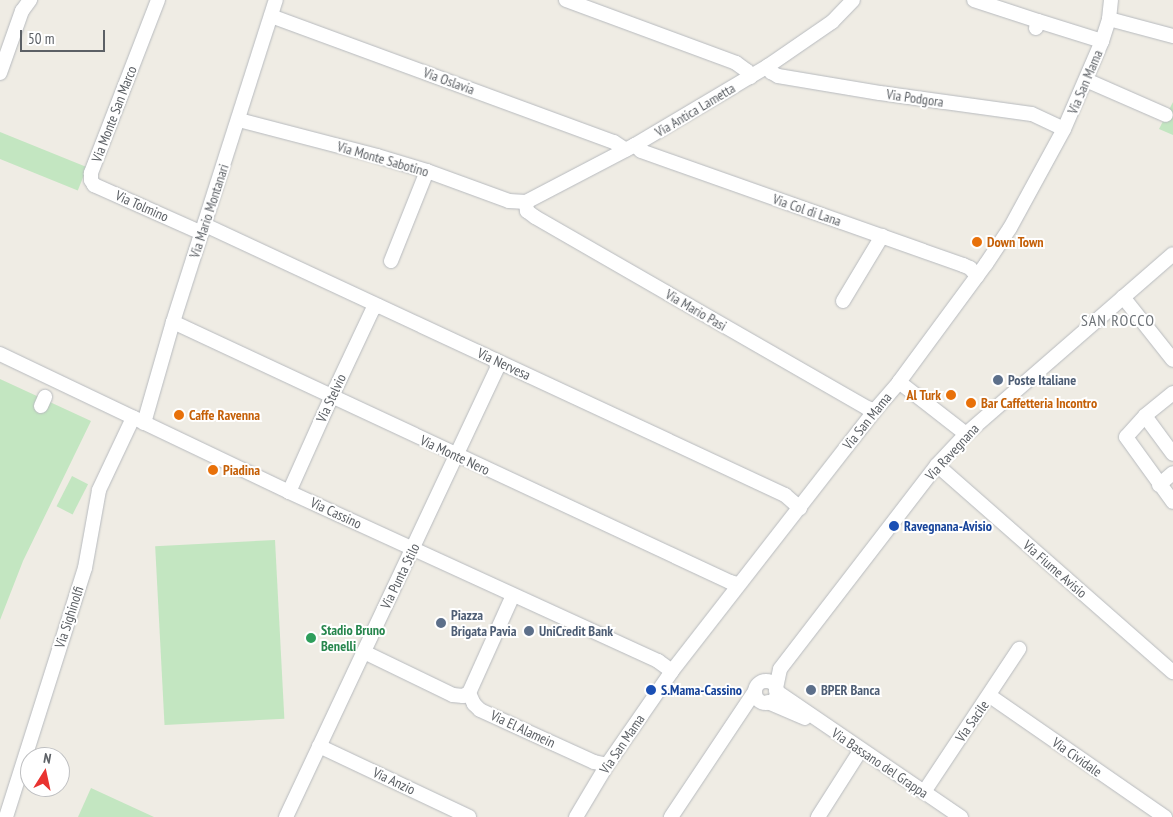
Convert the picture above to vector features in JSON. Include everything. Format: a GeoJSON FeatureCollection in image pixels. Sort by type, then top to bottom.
{"type":"FeatureCollection","features":[{"type":"Feature","properties":{"kind":"street"},"geometry":{"type":"LineString","coordinates":[[0,73],[22,11],[30,0]]}},
{"type":"Feature","properties":{"kind":"street","name":"Via Monte San Marco"},"geometry":{"type":"LineString","coordinates":[[91,173],[158,0]]}},
{"type":"Feature","properties":{"kind":"street","name":"Via Mario Montanari"},"geometry":{"type":"LineString","coordinates":[[139,421],[204,229],[276,0]]}},
{"type":"Feature","properties":{"kind":"street"},"geometry":{"type":"LineString","coordinates":[[566,0],[736,63],[747,71],[750,76]]}},
{"type":"Feature","properties":{"kind":"street","name":"Via Antica Lametta"},"geometry":{"type":"LineString","coordinates":[[526,202],[630,148],[768,66],[832,22],[853,0]]}},
{"type":"Feature","properties":{"kind":"street"},"geometry":{"type":"LineString","coordinates":[[974,0],[1037,25],[1102,41]]}},
{"type":"Feature","properties":{"kind":"street","name":"Via San Mama"},"geometry":{"type":"LineString","coordinates":[[576,817],[607,764],[672,671],[738,584],[899,382],[977,276],[1032,192],[1064,129],[1102,41],[1109,19],[1111,0]]}},
{"type":"Feature","properties":{"kind":"street","name":"Via Oslavia"},"geometry":{"type":"LineString","coordinates":[[271,16],[630,148]]}},
{"type":"Feature","properties":{"kind":"street"},"geometry":{"type":"LineString","coordinates":[[1109,19],[1173,36]]}},
{"type":"Feature","properties":{"kind":"street","name":"Via Podgora"},"geometry":{"type":"LineString","coordinates":[[768,66],[771,72],[778,76],[880,93],[1032,114],[1064,129]]}},
{"type":"Feature","properties":{"kind":"street"},"geometry":{"type":"LineString","coordinates":[[1086,80],[1166,115]]}},
{"type":"Feature","properties":{"kind":"street","name":"Via Monte Sabotino"},"geometry":{"type":"LineString","coordinates":[[239,120],[427,171],[509,201],[526,202]]}},
{"type":"Feature","properties":{"kind":"street","name":"Via Col di Lana"},"geometry":{"type":"LineString","coordinates":[[630,148],[970,268],[977,276]]}},
{"type":"Feature","properties":{"kind":"street"},"geometry":{"type":"LineString","coordinates":[[391,261],[427,171]]}},
{"type":"Feature","properties":{"kind":"street","name":"Via Tolmino"},"geometry":{"type":"LineString","coordinates":[[91,173],[91,180],[94,185],[204,229]]}},
{"type":"Feature","properties":{"kind":"street","name":"Via Mario Pasi"},"geometry":{"type":"LineString","coordinates":[[526,202],[527,212],[535,217],[867,408],[875,410]]}},
{"type":"Feature","properties":{"kind":"street","name":"Via Nervesa"},"geometry":{"type":"LineString","coordinates":[[204,229],[378,306],[785,495],[800,508]]}},
{"type":"Feature","properties":{"kind":"street"},"geometry":{"type":"LineString","coordinates":[[843,301],[882,236]]}},
{"type":"Feature","properties":{"kind":"street","name":"Via Ravegnana"},"geometry":{"type":"LineString","coordinates":[[671,817],[744,710],[767,695],[780,669],[937,465],[966,434],[1173,254]]}},
{"type":"Feature","properties":{"kind":"street"},"geometry":{"type":"LineString","coordinates":[[1123,297],[1173,360]]}},
{"type":"Feature","properties":{"kind":"street","name":"Via Stelvio"},"geometry":{"type":"LineString","coordinates":[[289,492],[373,309],[378,306]]}},
{"type":"Feature","properties":{"kind":"street","name":"Via Monte Nero"},"geometry":{"type":"LineString","coordinates":[[173,322],[456,456],[720,578],[738,584]]}},
{"type":"Feature","properties":{"kind":"street","name":"Via Cassino"},"geometry":{"type":"LineString","coordinates":[[0,354],[289,492],[658,661],[672,671]]}},
{"type":"Feature","properties":{"kind":"street","name":"Via Punta Stilo"},"geometry":{"type":"LineString","coordinates":[[286,817],[414,549],[497,368],[496,361]]}},
{"type":"Feature","properties":{"kind":"street"},"geometry":{"type":"LineString","coordinates":[[899,382],[966,434]]}},
{"type":"Feature","properties":{"kind":"street"},"geometry":{"type":"LineString","coordinates":[[1173,394],[1145,416],[1126,437],[1173,502]]}},
{"type":"Feature","properties":{"kind":"street"},"geometry":{"type":"LineString","coordinates":[[1145,416],[1173,454]]}},
{"type":"Feature","properties":{"kind":"street","name":"Via Sighinolfi"},"geometry":{"type":"LineString","coordinates":[[6,817],[85,568],[100,490],[139,421]]}},
{"type":"Feature","properties":{"kind":"street","name":"Via Fiume Avisio"},"geometry":{"type":"LineString","coordinates":[[937,465],[1173,672]]}},
{"type":"Feature","properties":{"kind":"street"},"geometry":{"type":"LineString","coordinates":[[1159,485],[1173,474]]}},
{"type":"Feature","properties":{"kind":"street"},"geometry":{"type":"LineString","coordinates":[[364,652],[453,695],[463,696],[469,693],[513,595]]}},
{"type":"Feature","properties":{"kind":"street","name":"Via Sacile"},"geometry":{"type":"LineString","coordinates":[[924,792],[990,696],[1019,649]]}},
{"type":"Feature","properties":{"kind":"street","name":"Via El Alamein"},"geometry":{"type":"LineString","coordinates":[[469,693],[474,704],[480,710],[594,762],[607,764]]}},
{"type":"Feature","properties":{"kind":"street","name":"Via Bassano del Grappa"},"geometry":{"type":"LineString","coordinates":[[767,695],[824,726],[961,817]]}},
{"type":"Feature","properties":{"kind":"street","name":"Via Cividale"},"geometry":{"type":"LineString","coordinates":[[990,696],[1165,817]]}},
{"type":"Feature","properties":{"kind":"street","name":"Via Anzio"},"geometry":{"type":"LineString","coordinates":[[319,746],[469,817]]}},
{"type":"Feature","properties":{"kind":"street"},"geometry":{"type":"LineString","coordinates":[[818,817],[860,750]]}},
{"type":"Feature","properties":{"kind":"green space"},"geometry":{"type":"Polygon","coordinates":[[[1173,102],[1173,135],[1159,129],[1173,102]]]}},
{"type":"Feature","properties":{"kind":"green space"},"geometry":{"type":"Polygon","coordinates":[[[0,132],[87,167],[78,190],[0,159],[0,132]]]}},
{"type":"Feature","properties":{"kind":"green space"},"geometry":{"type":"Polygon","coordinates":[[[0,379],[91,421],[23,561],[0,620],[0,379]]]}},
{"type":"Feature","properties":{"kind":"green space"},"geometry":{"type":"Polygon","coordinates":[[[72,476],[88,484],[73,514],[57,506],[72,476]]]}},
{"type":"Feature","properties":{"kind":"green space"},"geometry":{"type":"Polygon","coordinates":[[[275,540],[284,719],[165,725],[155,546],[275,540]]]}},
{"type":"Feature","properties":{"kind":"green space"},"geometry":{"type":"Polygon","coordinates":[[[91,788],[154,817],[78,817],[91,788]]]}},
{"type":"Feature","properties":{"kind":"place","name":"Down Town"},"geometry":{"type":"Point","coordinates":[977,242]}},
{"type":"Feature","properties":{"kind":"place","name":"Poste Italiane"},"geometry":{"type":"Point","coordinates":[998,380]}},
{"type":"Feature","properties":{"kind":"place","name":"Al Turk"},"geometry":{"type":"Point","coordinates":[951,395]}},
{"type":"Feature","properties":{"kind":"place","name":"Bar Caffetteria Incontro"},"geometry":{"type":"Point","coordinates":[971,403]}},
{"type":"Feature","properties":{"kind":"place","name":"Caffe Ravenna"},"geometry":{"type":"Point","coordinates":[179,415]}},
{"type":"Feature","properties":{"kind":"place","name":"Piadina"},"geometry":{"type":"Point","coordinates":[213,470]}},
{"type":"Feature","properties":{"kind":"place","name":"Ravegnana-Avisio"},"geometry":{"type":"Point","coordinates":[894,526]}},
{"type":"Feature","properties":{"kind":"place","name":"Piazza Brigata Pavia"},"geometry":{"type":"Point","coordinates":[441,623]}},
{"type":"Feature","properties":{"kind":"place","name":"UniCredit Bank"},"geometry":{"type":"Point","coordinates":[529,631]}},
{"type":"Feature","properties":{"kind":"place","name":"Stadio Bruno Benelli"},"geometry":{"type":"Point","coordinates":[311,638]}},
{"type":"Feature","properties":{"kind":"place","name":"S.Mama-Cassino"},"geometry":{"type":"Point","coordinates":[651,690]}},
{"type":"Feature","properties":{"kind":"place","name":"BPER Banca"},"geometry":{"type":"Point","coordinates":[811,690]}},
{"type":"Feature","properties":{"kind":"district","name":"SAN ROCCO"},"geometry":{"type":"Point","coordinates":[1118,320]}}]}
